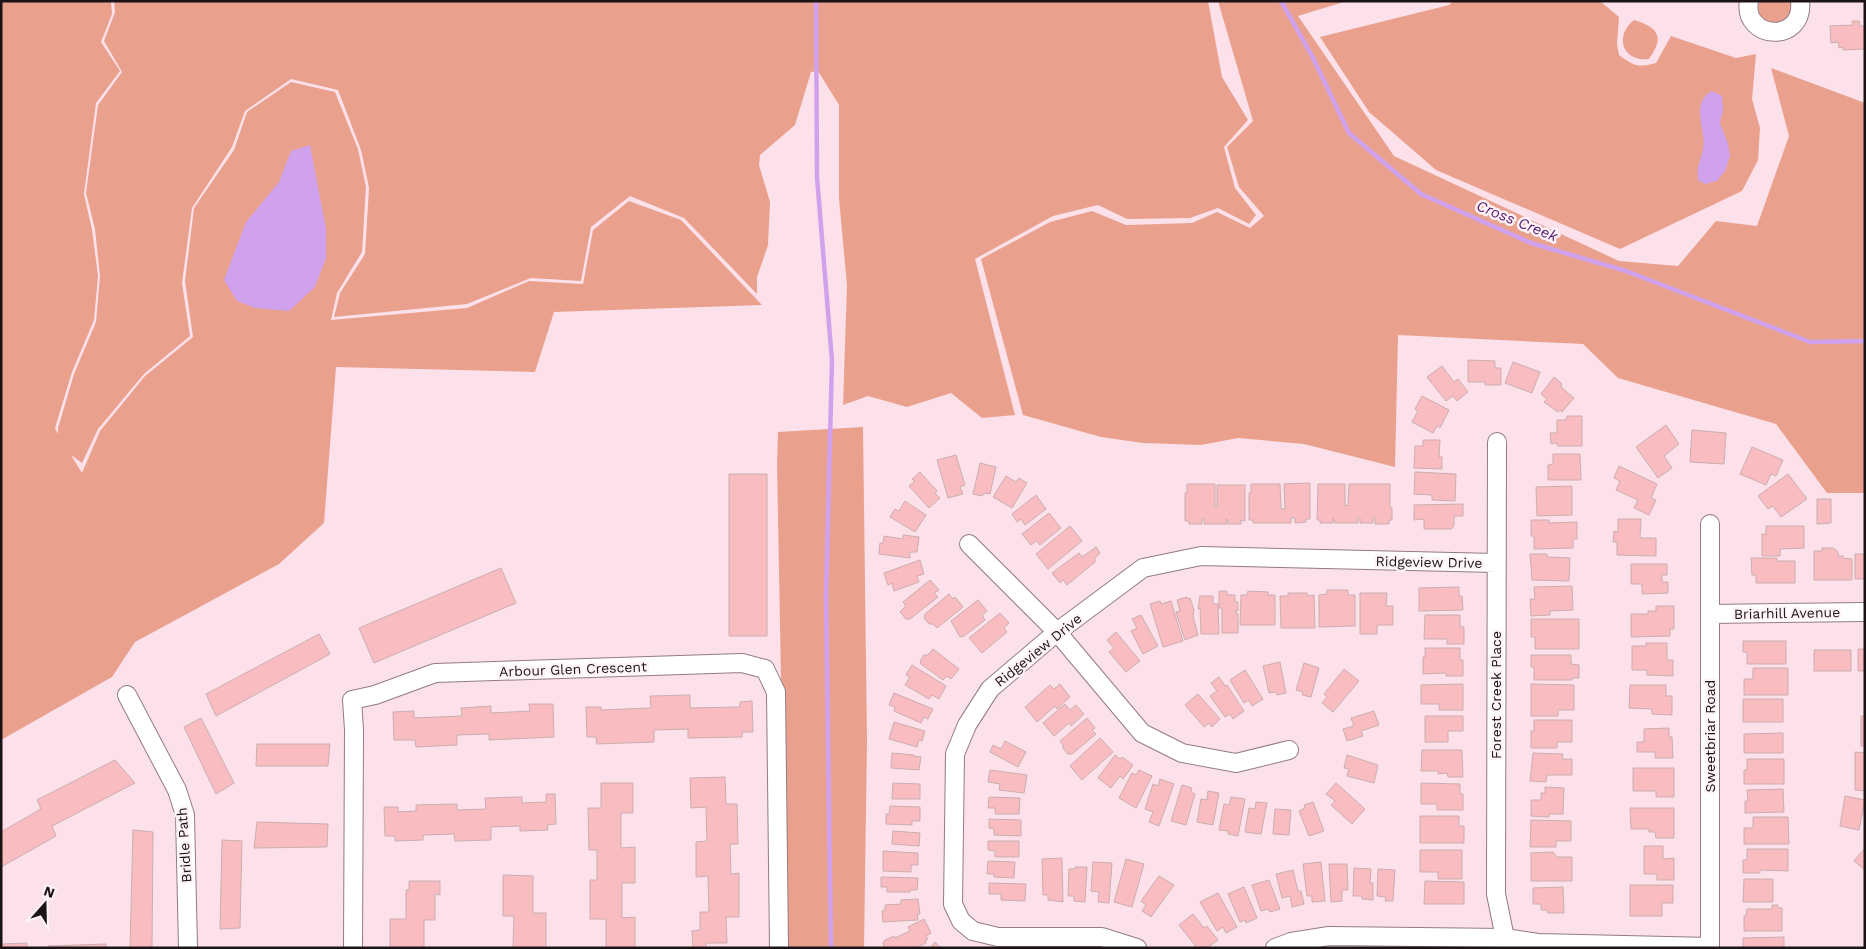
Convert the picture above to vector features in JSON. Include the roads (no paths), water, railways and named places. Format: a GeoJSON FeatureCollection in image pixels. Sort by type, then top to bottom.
{"type":"FeatureCollection","features":[{"type":"Feature","properties":{"kind":"street"},"geometry":{"type":"LineString","coordinates":[[1749,1],[1749,14],[1753,22],[1767,32],[1776,33],[1784,31],[1797,20],[1800,12],[1800,1]]}},
{"type":"Feature","properties":{"kind":"street","name":"Forest Creek Place"},"geometry":{"type":"LineString","coordinates":[[1497,442],[1496,894],[1505,943]]}},
{"type":"Feature","properties":{"kind":"street","name":"Sweetbriar Road"},"geometry":{"type":"LineString","coordinates":[[1710,524],[1710,947]]}},
{"type":"Feature","properties":{"kind":"street"},"geometry":{"type":"LineString","coordinates":[[969,544],[1058,632],[1142,733],[1182,753],[1236,763],[1289,750]]}},
{"type":"Feature","properties":{"kind":"street","name":"Ridgeview Drive"},"geometry":{"type":"LineString","coordinates":[[1137,948],[1102,937],[998,937],[973,931],[961,921],[953,904],[955,754],[967,725],[990,689],[1058,632],[1143,568],[1201,556],[1496,563]]}},
{"type":"Feature","properties":{"kind":"street","name":"Briarhill Avenue"},"geometry":{"type":"LineString","coordinates":[[1710,614],[1865,612]]}},
{"type":"Feature","properties":{"kind":"street","name":"Arbour Glen Crescent"},"geometry":{"type":"LineString","coordinates":[[353,948],[354,730],[352,700],[375,695],[435,673],[742,664],[765,669],[776,692],[778,948]]}},
{"type":"Feature","properties":{"kind":"street","name":"Bridle Path"},"geometry":{"type":"LineString","coordinates":[[127,695],[184,806],[186,815],[188,948]]}},
{"type":"Feature","properties":{"kind":"street"},"geometry":{"type":"LineString","coordinates":[[1275,948],[1291,942],[1329,936],[1505,943],[1710,947]]}},
{"type":"Feature","properties":{"kind":"waterway"},"geometry":{"type":"LineString","coordinates":[[816,1],[817,177],[832,361],[826,596],[831,948]]}},
{"type":"Feature","properties":{"kind":"waterway","name":"Cross Creek"},"geometry":{"type":"LineString","coordinates":[[1281,1],[1312,56],[1349,133],[1421,194],[1531,243],[1626,271],[1810,342],[1865,341]]}}]}
